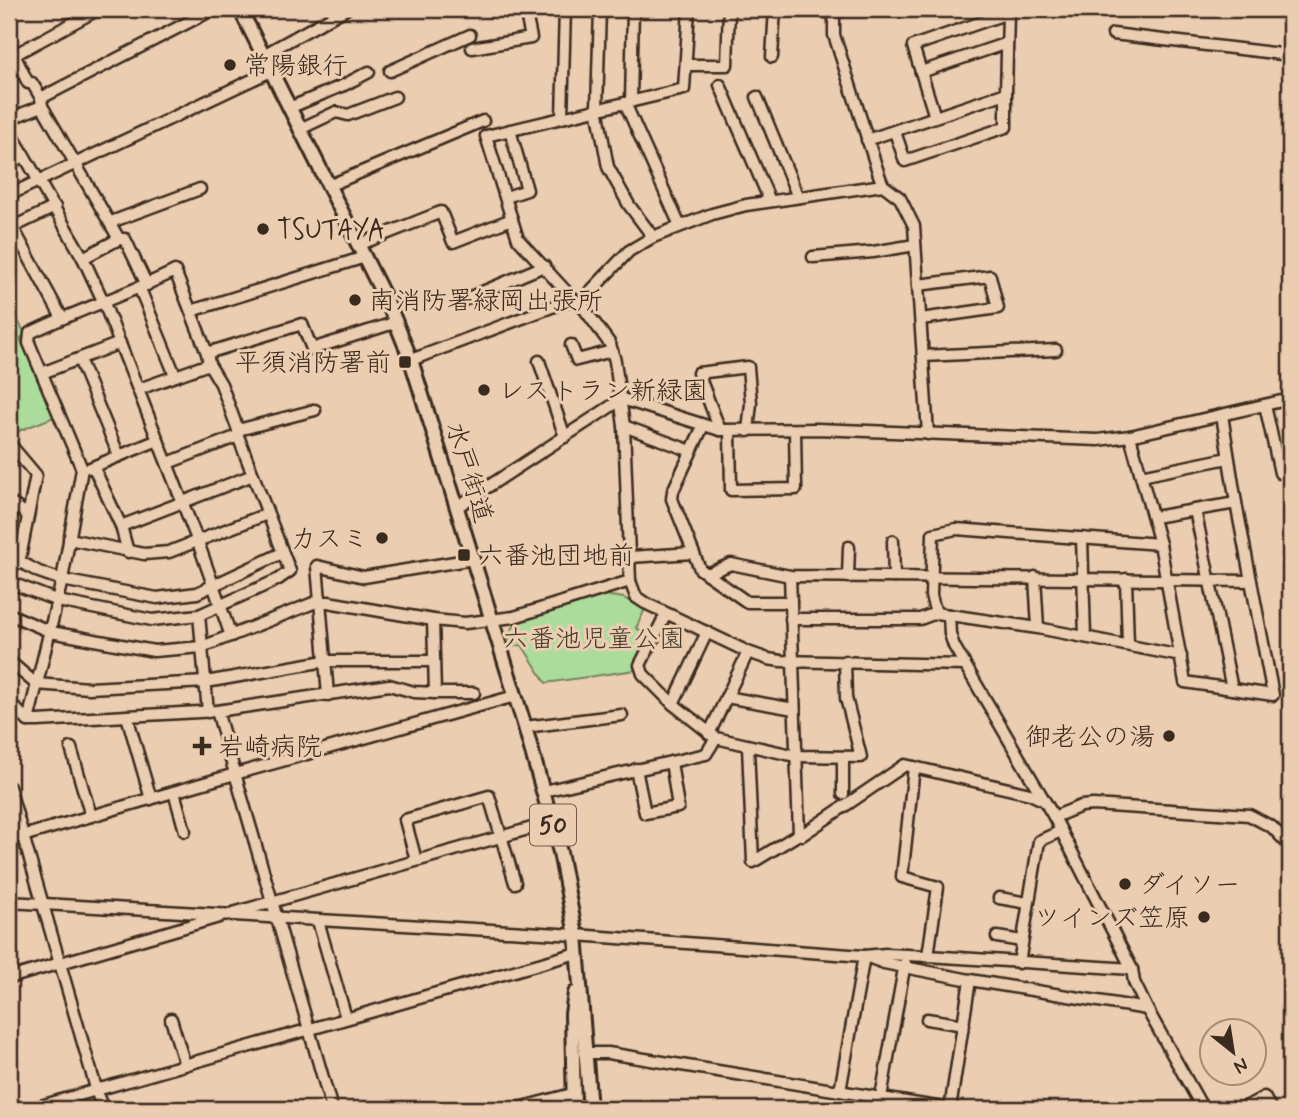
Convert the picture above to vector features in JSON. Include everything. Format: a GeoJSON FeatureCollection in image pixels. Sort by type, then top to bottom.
{"type":"FeatureCollection","features":[{"type":"Feature","properties":{"kind":"main road","name":"水戸街道"},"geometry":{"type":"LineString","coordinates":[[240,9],[397,322],[411,360],[553,822],[576,935],[590,1109]]}},
{"type":"Feature","properties":{"kind":"main road","name":"水戸街道"},"geometry":{"type":"LineString","coordinates":[[574,1109],[572,1014],[578,976]]}},
{"type":"Feature","properties":{"kind":"street"},"geometry":{"type":"LineString","coordinates":[[14,55],[99,9]]}},
{"type":"Feature","properties":{"kind":"street"},"geometry":{"type":"LineString","coordinates":[[9,119],[215,9]]}},
{"type":"Feature","properties":{"kind":"street"},"geometry":{"type":"LineString","coordinates":[[263,55],[346,9]]}},
{"type":"Feature","properties":{"kind":"street"},"geometry":{"type":"LineString","coordinates":[[472,48],[531,38],[525,9]]}},
{"type":"Feature","properties":{"kind":"street"},"geometry":{"type":"LineString","coordinates":[[562,117],[565,9]]}},
{"type":"Feature","properties":{"kind":"street"},"geometry":{"type":"LineString","coordinates":[[600,9],[597,108],[608,167],[629,205],[653,237]]}},
{"type":"Feature","properties":{"kind":"street"},"geometry":{"type":"LineString","coordinates":[[633,9],[628,103],[680,226]]}},
{"type":"Feature","properties":{"kind":"street"},"geometry":{"type":"LineString","coordinates":[[689,9],[684,89],[486,136],[518,239],[583,307],[612,351],[622,400],[630,581],[636,597],[666,614],[768,659],[965,665]]}},
{"type":"Feature","properties":{"kind":"street"},"geometry":{"type":"LineString","coordinates":[[687,65],[727,65],[729,9]]}},
{"type":"Feature","properties":{"kind":"street"},"geometry":{"type":"LineString","coordinates":[[772,57],[775,9]]}},
{"type":"Feature","properties":{"kind":"street"},"geometry":{"type":"LineString","coordinates":[[810,9],[847,9]]}},
{"type":"Feature","properties":{"kind":"street"},"geometry":{"type":"LineString","coordinates":[[834,11],[834,35],[883,185],[900,198],[914,226],[928,434]]}},
{"type":"Feature","properties":{"kind":"street"},"geometry":{"type":"LineString","coordinates":[[895,132],[905,160],[1006,127],[1008,13],[913,46],[936,117]]}},
{"type":"Feature","properties":{"kind":"street"},"geometry":{"type":"LineString","coordinates":[[1112,34],[1290,55]]}},
{"type":"Feature","properties":{"kind":"street"},"geometry":{"type":"LineString","coordinates":[[390,71],[470,35]]}},
{"type":"Feature","properties":{"kind":"street"},"geometry":{"type":"LineString","coordinates":[[921,72],[1007,43]]}},
{"type":"Feature","properties":{"kind":"street"},"geometry":{"type":"LineString","coordinates":[[9,44],[20,69],[42,102],[119,239]]}},
{"type":"Feature","properties":{"kind":"street"},"geometry":{"type":"LineString","coordinates":[[9,74],[20,69]]}},
{"type":"Feature","properties":{"kind":"street"},"geometry":{"type":"LineString","coordinates":[[9,195],[271,71]]}},
{"type":"Feature","properties":{"kind":"street"},"geometry":{"type":"LineString","coordinates":[[289,108],[369,72]]}},
{"type":"Feature","properties":{"kind":"street"},"geometry":{"type":"LineString","coordinates":[[720,85],[770,201]]}},
{"type":"Feature","properties":{"kind":"street"},"geometry":{"type":"LineString","coordinates":[[867,140],[1006,93]]}},
{"type":"Feature","properties":{"kind":"street"},"geometry":{"type":"LineString","coordinates":[[300,129],[336,112],[348,115],[395,97]]}},
{"type":"Feature","properties":{"kind":"street"},"geometry":{"type":"LineString","coordinates":[[757,97],[798,197]]}},
{"type":"Feature","properties":{"kind":"street"},"geometry":{"type":"LineString","coordinates":[[328,186],[483,121]]}},
{"type":"Feature","properties":{"kind":"street"},"geometry":{"type":"LineString","coordinates":[[9,129],[83,258],[104,303],[183,502],[231,636]]}},
{"type":"Feature","properties":{"kind":"street"},"geometry":{"type":"LineString","coordinates":[[506,197],[527,190],[510,130]]}},
{"type":"Feature","properties":{"kind":"street"},"geometry":{"type":"LineString","coordinates":[[9,164],[24,156]]}},
{"type":"Feature","properties":{"kind":"street"},"geometry":{"type":"LineString","coordinates":[[583,307],[586,296],[629,251],[680,226],[727,210],[770,201],[883,185]]}},
{"type":"Feature","properties":{"kind":"street"},"geometry":{"type":"LineString","coordinates":[[111,222],[200,189]]}},
{"type":"Feature","properties":{"kind":"street"},"geometry":{"type":"LineString","coordinates":[[55,207],[11,228],[62,318]]}},
{"type":"Feature","properties":{"kind":"street"},"geometry":{"type":"LineString","coordinates":[[358,245],[441,212],[453,242],[512,219]]}},
{"type":"Feature","properties":{"kind":"street"},"geometry":{"type":"LineString","coordinates":[[83,258],[119,239],[125,239],[175,375]]}},
{"type":"Feature","properties":{"kind":"street"},"geometry":{"type":"LineString","coordinates":[[813,257],[915,245]]}},
{"type":"Feature","properties":{"kind":"street"},"geometry":{"type":"LineString","coordinates":[[191,310],[365,257]]}},
{"type":"Feature","properties":{"kind":"street"},"geometry":{"type":"LineString","coordinates":[[461,301],[544,266]]}},
{"type":"Feature","properties":{"kind":"street"},"geometry":{"type":"LineString","coordinates":[[9,582],[58,601],[152,620],[199,615],[277,580],[290,570],[221,384],[209,364],[207,352],[175,271],[144,287],[30,333],[29,343],[82,469],[58,601],[27,721]]}},
{"type":"Feature","properties":{"kind":"street"},"geometry":{"type":"LineString","coordinates":[[918,285],[990,276],[998,308],[921,318]]}},
{"type":"Feature","properties":{"kind":"street"},"geometry":{"type":"LineString","coordinates":[[411,360],[573,299]]}},
{"type":"Feature","properties":{"kind":"street"},"geometry":{"type":"LineString","coordinates":[[207,352],[302,324],[312,349],[397,322]]}},
{"type":"Feature","properties":{"kind":"street"},"geometry":{"type":"LineString","coordinates":[[42,373],[120,343]]}},
{"type":"Feature","properties":{"kind":"street"},"geometry":{"type":"LineString","coordinates":[[571,345],[577,360],[612,351]]}},
{"type":"Feature","properties":{"kind":"street"},"geometry":{"type":"LineString","coordinates":[[923,356],[1056,350]]}},
{"type":"Feature","properties":{"kind":"street"},"geometry":{"type":"LineString","coordinates":[[79,359],[119,456]]}},
{"type":"Feature","properties":{"kind":"street"},"geometry":{"type":"LineString","coordinates":[[539,361],[565,437]]}},
{"type":"Feature","properties":{"kind":"street"},"geometry":{"type":"LineString","coordinates":[[139,389],[209,364]]}},
{"type":"Feature","properties":{"kind":"street"},"geometry":{"type":"LineString","coordinates":[[748,431],[751,403],[748,367],[698,373],[725,430],[731,490],[796,489],[795,430]]}},
{"type":"Feature","properties":{"kind":"street"},"geometry":{"type":"LineString","coordinates":[[622,400],[703,426],[725,430],[1098,440],[1130,436],[1290,399]]}},
{"type":"Feature","properties":{"kind":"street"},"geometry":{"type":"LineString","coordinates":[[457,507],[622,400]]}},
{"type":"Feature","properties":{"kind":"street"},"geometry":{"type":"LineString","coordinates":[[1265,405],[1280,473],[1290,471]]}},
{"type":"Feature","properties":{"kind":"street"},"geometry":{"type":"LineString","coordinates":[[168,463],[238,433],[315,410]]}},
{"type":"Feature","properties":{"kind":"street"},"geometry":{"type":"LineString","coordinates":[[1130,436],[1154,517],[1185,682],[1273,695],[1222,415]]}},
{"type":"Feature","properties":{"kind":"street"},"geometry":{"type":"LineString","coordinates":[[624,426],[691,451]]}},
{"type":"Feature","properties":{"kind":"street"},"geometry":{"type":"LineString","coordinates":[[703,426],[673,491],[672,499],[692,553],[701,569],[747,602],[791,602]]}},
{"type":"Feature","properties":{"kind":"street"},"geometry":{"type":"LineString","coordinates":[[82,469],[94,468],[158,440]]}},
{"type":"Feature","properties":{"kind":"street"},"geometry":{"type":"LineString","coordinates":[[9,443],[36,475],[19,563]]}},
{"type":"Feature","properties":{"kind":"street"},"geometry":{"type":"LineString","coordinates":[[1141,476],[1228,458]]}},
{"type":"Feature","properties":{"kind":"street"},"geometry":{"type":"LineString","coordinates":[[94,468],[121,526],[128,552]]}},
{"type":"Feature","properties":{"kind":"street"},"geometry":{"type":"LineString","coordinates":[[121,526],[253,475]]}},
{"type":"Feature","properties":{"kind":"street"},"geometry":{"type":"LineString","coordinates":[[9,502],[28,515]]}},
{"type":"Feature","properties":{"kind":"street"},"geometry":{"type":"LineString","coordinates":[[1154,517],[1236,503]]}},
{"type":"Feature","properties":{"kind":"street"},"geometry":{"type":"LineString","coordinates":[[1195,510],[1232,690]]}},
{"type":"Feature","properties":{"kind":"street"},"geometry":{"type":"LineString","coordinates":[[69,539],[144,555],[169,552],[267,514]]}},
{"type":"Feature","properties":{"kind":"street"},"geometry":{"type":"LineString","coordinates":[[936,613],[931,596],[933,534],[956,529],[1160,544]]}},
{"type":"Feature","properties":{"kind":"street"},"geometry":{"type":"LineString","coordinates":[[1082,538],[1085,637]]}},
{"type":"Feature","properties":{"kind":"street"},"geometry":{"type":"LineString","coordinates":[[893,541],[894,577]]}},
{"type":"Feature","properties":{"kind":"street"},"geometry":{"type":"LineString","coordinates":[[848,577],[849,547]]}},
{"type":"Feature","properties":{"kind":"street"},"geometry":{"type":"LineString","coordinates":[[9,556],[19,563],[62,580],[157,598],[197,593],[282,553]]}},
{"type":"Feature","properties":{"kind":"street"},"geometry":{"type":"LineString","coordinates":[[630,557],[692,553]]}},
{"type":"Feature","properties":{"kind":"street"},"geometry":{"type":"LineString","coordinates":[[328,695],[317,566],[363,577],[473,559]]}},
{"type":"Feature","properties":{"kind":"street"},"geometry":{"type":"LineString","coordinates":[[707,574],[731,564],[790,576],[1251,581]]}},
{"type":"Feature","properties":{"kind":"street"},"geometry":{"type":"LineString","coordinates":[[790,576],[799,834]]}},
{"type":"Feature","properties":{"kind":"street"},"geometry":{"type":"LineString","coordinates":[[1034,577],[1038,628]]}},
{"type":"Feature","properties":{"kind":"street"},"geometry":{"type":"LineString","coordinates":[[1126,579],[1128,645]]}},
{"type":"Feature","properties":{"kind":"street"},"geometry":{"type":"LineString","coordinates":[[9,614],[51,632],[154,651],[202,647],[307,605],[321,602],[465,623],[514,617],[630,581]]}},
{"type":"Feature","properties":{"kind":"street"},"geometry":{"type":"LineString","coordinates":[[791,619],[920,619],[936,613],[1038,628],[1181,656]]}},
{"type":"Feature","properties":{"kind":"street"},"geometry":{"type":"LineString","coordinates":[[666,614],[640,665],[643,674],[673,704],[712,736],[748,747],[796,757],[862,757],[846,698],[845,661]]}},
{"type":"Feature","properties":{"kind":"street"},"geometry":{"type":"LineString","coordinates":[[199,615],[206,682],[213,711],[235,774],[332,1109]]}},
{"type":"Feature","properties":{"kind":"street"},"geometry":{"type":"LineString","coordinates":[[949,615],[950,634],[965,665],[1054,817],[1132,969],[1134,982],[1147,1009],[1203,1109]]}},
{"type":"Feature","properties":{"kind":"street"},"geometry":{"type":"LineString","coordinates":[[433,620],[435,693]]}},
{"type":"Feature","properties":{"kind":"street"},"geometry":{"type":"LineString","coordinates":[[673,704],[707,632]]}},
{"type":"Feature","properties":{"kind":"street"},"geometry":{"type":"LineString","coordinates":[[544,791],[706,754],[726,697],[748,652]]}},
{"type":"Feature","properties":{"kind":"street"},"geometry":{"type":"LineString","coordinates":[[9,661],[36,684],[89,688],[206,682],[325,661],[434,661]]}},
{"type":"Feature","properties":{"kind":"street"},"geometry":{"type":"LineString","coordinates":[[9,702],[27,721],[213,711],[389,685],[414,692],[474,693]]}},
{"type":"Feature","properties":{"kind":"street"},"geometry":{"type":"LineString","coordinates":[[9,840],[515,696]]}},
{"type":"Feature","properties":{"kind":"street"},"geometry":{"type":"LineString","coordinates":[[726,697],[794,709]]}},
{"type":"Feature","properties":{"kind":"street"},"geometry":{"type":"LineString","coordinates":[[525,727],[622,715]]}},
{"type":"Feature","properties":{"kind":"street"},"geometry":{"type":"LineString","coordinates":[[127,716],[151,799]]}},
{"type":"Feature","properties":{"kind":"street"},"geometry":{"type":"LineString","coordinates":[[748,747],[753,862],[799,834],[802,835],[905,765],[1030,794],[1044,800]]}},
{"type":"Feature","properties":{"kind":"street"},"geometry":{"type":"LineString","coordinates":[[71,748],[91,816]]}},
{"type":"Feature","properties":{"kind":"street"},"geometry":{"type":"LineString","coordinates":[[843,757],[843,794]]}},
{"type":"Feature","properties":{"kind":"street"},"geometry":{"type":"LineString","coordinates":[[636,769],[645,813],[678,807],[671,762]]}},
{"type":"Feature","properties":{"kind":"street"},"geometry":{"type":"LineString","coordinates":[[914,768],[902,877],[938,887],[928,956]]}},
{"type":"Feature","properties":{"kind":"street"},"geometry":{"type":"LineString","coordinates":[[9,787],[102,1109]]}},
{"type":"Feature","properties":{"kind":"street"},"geometry":{"type":"LineString","coordinates":[[174,792],[184,831]]}},
{"type":"Feature","properties":{"kind":"street"},"geometry":{"type":"LineString","coordinates":[[416,860],[404,820],[489,796],[515,883]]}},
{"type":"Feature","properties":{"kind":"street"},"geometry":{"type":"LineString","coordinates":[[1054,817],[1082,806],[1093,805],[1249,815],[1272,827],[1290,846]]}},
{"type":"Feature","properties":{"kind":"street"},"geometry":{"type":"LineString","coordinates":[[9,978],[553,822]]}},
{"type":"Feature","properties":{"kind":"street"},"geometry":{"type":"LineString","coordinates":[[1019,963],[1039,841],[1061,831]]}},
{"type":"Feature","properties":{"kind":"street"},"geometry":{"type":"LineString","coordinates":[[999,898],[1028,903]]}},
{"type":"Feature","properties":{"kind":"street"},"geometry":{"type":"LineString","coordinates":[[9,902],[576,935],[864,956],[886,954],[970,980],[1147,1009]]}},
{"type":"Feature","properties":{"kind":"street"},"geometry":{"type":"LineString","coordinates":[[318,921],[346,1018]]}},
{"type":"Feature","properties":{"kind":"street"},"geometry":{"type":"LineString","coordinates":[[997,937],[1022,941]]}},
{"type":"Feature","properties":{"kind":"street"},"geometry":{"type":"LineString","coordinates":[[30,1109],[577,953]]}},
{"type":"Feature","properties":{"kind":"street"},"geometry":{"type":"LineString","coordinates":[[840,1091],[864,956]]}},
{"type":"Feature","properties":{"kind":"street"},"geometry":{"type":"LineString","coordinates":[[905,961],[928,956],[1132,969]]}},
{"type":"Feature","properties":{"kind":"street"},"geometry":{"type":"LineString","coordinates":[[881,1097],[905,961]]}},
{"type":"Feature","properties":{"kind":"street"},"geometry":{"type":"LineString","coordinates":[[584,1053],[608,1053],[949,1109],[970,980]]}},
{"type":"Feature","properties":{"kind":"street"},"geometry":{"type":"LineString","coordinates":[[171,1019],[185,1065]]}},
{"type":"Feature","properties":{"kind":"street"},"geometry":{"type":"LineString","coordinates":[[927,1019],[964,1025]]}},
{"type":"Feature","properties":{"kind":"street"},"geometry":{"type":"LineString","coordinates":[[515,1109],[572,1094]]}},
{"type":"Feature","properties":{"kind":"street"},"geometry":{"type":"LineString","coordinates":[[1242,1109],[1264,1097],[1271,1109]]}},
{"type":"Feature","properties":{"kind":"green space"},"geometry":{"type":"Polygon","coordinates":[[[9,305],[26,335],[20,338],[54,417],[9,435],[9,305]]]}},
{"type":"Feature","properties":{"kind":"green space","name":"六番池児童公園"},"geometry":{"type":"Polygon","coordinates":[[[604,595],[624,598],[645,609],[636,628],[651,636],[635,670],[546,683],[522,645],[509,647],[510,632],[521,621],[604,595]]]}},
{"type":"Feature","properties":{"kind":"place","name":"常陽銀行"},"geometry":{"type":"Point","coordinates":[230,65]}},
{"type":"Feature","properties":{"kind":"place","name":"TSUTAYA"},"geometry":{"type":"Point","coordinates":[263,229]}},
{"type":"Feature","properties":{"kind":"place","name":"南消防署緑岡出張所"},"geometry":{"type":"Point","coordinates":[355,300]}},
{"type":"Feature","properties":{"kind":"place","name":"平須消防署前"},"geometry":{"type":"Point","coordinates":[405,362]}},
{"type":"Feature","properties":{"kind":"place","name":"レストラン新緑園"},"geometry":{"type":"Point","coordinates":[484,390]}},
{"type":"Feature","properties":{"kind":"place","name":"カスミ"},"geometry":{"type":"Point","coordinates":[382,538]}},
{"type":"Feature","properties":{"kind":"place","name":"六番池団地前"},"geometry":{"type":"Point","coordinates":[464,555]}},
{"type":"Feature","properties":{"kind":"place","name":"御老公の湯"},"geometry":{"type":"Point","coordinates":[1169,736]}},
{"type":"Feature","properties":{"kind":"place","name":"岩崎病院"},"geometry":{"type":"Point","coordinates":[202,746]}},
{"type":"Feature","properties":{"kind":"place","name":"ダイソー"},"geometry":{"type":"Point","coordinates":[1125,884]}},
{"type":"Feature","properties":{"kind":"place","name":"ツインズ笠原"},"geometry":{"type":"Point","coordinates":[1204,917]}}]}
